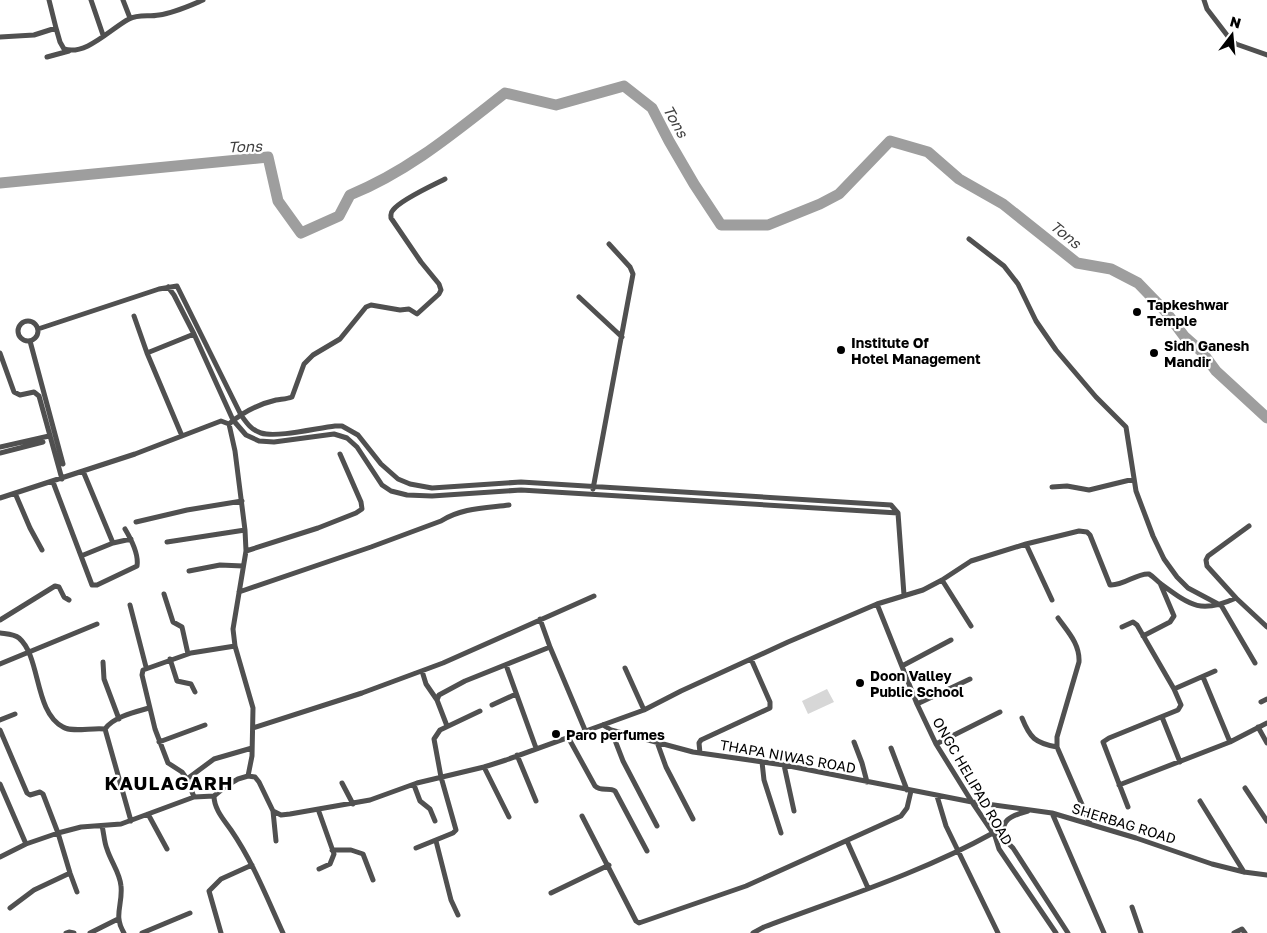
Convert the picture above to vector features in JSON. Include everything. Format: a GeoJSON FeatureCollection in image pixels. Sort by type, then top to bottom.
{"type":"FeatureCollection","features":[{"type":"Feature","properties":{"kind":"street"},"geometry":{"type":"LineString","coordinates":[[49,0],[60,42],[64,49],[70,51]]}},
{"type":"Feature","properties":{"kind":"street"},"geometry":{"type":"LineString","coordinates":[[90,0],[103,35]]}},
{"type":"Feature","properties":{"kind":"street"},"geometry":{"type":"LineString","coordinates":[[123,0],[130,18]]}},
{"type":"Feature","properties":{"kind":"street"},"geometry":{"type":"LineString","coordinates":[[47,58],[86,47],[130,18],[160,15],[203,0]]}},
{"type":"Feature","properties":{"kind":"street"},"geometry":{"type":"LineString","coordinates":[[1204,0],[1207,8],[1230,39],[1236,44],[1267,55]]}},
{"type":"Feature","properties":{"kind":"street"},"geometry":{"type":"LineString","coordinates":[[0,37],[34,35],[56,28]]}},
{"type":"Feature","properties":{"kind":"street"},"geometry":{"type":"LineString","coordinates":[[229,424],[241,415],[262,405],[292,397],[304,364],[314,355],[340,339],[366,307],[371,305],[400,310],[409,309],[417,314],[439,294],[441,290],[439,284],[421,262],[391,218],[391,214],[393,209],[445,179]]}},
{"type":"Feature","properties":{"kind":"street"},"geometry":{"type":"LineString","coordinates":[[969,239],[1004,266],[1018,284],[1036,321],[1056,350],[1096,397],[1126,427],[1134,479],[1142,509],[1153,536],[1172,571],[1188,588],[1221,605],[1254,664]]}},
{"type":"Feature","properties":{"kind":"street"},"geometry":{"type":"LineString","coordinates":[[592,494],[633,274],[630,267],[609,244]]}},
{"type":"Feature","properties":{"kind":"street"},"geometry":{"type":"LineString","coordinates":[[38,329],[175,285],[178,287],[241,415],[251,428],[261,433],[274,434],[342,426],[358,435],[398,480],[432,488],[521,482],[891,505],[898,513],[904,594]]}},
{"type":"Feature","properties":{"kind":"street"},"geometry":{"type":"LineString","coordinates":[[168,287],[194,334],[234,420],[246,435],[259,441],[274,442],[334,434],[347,438],[357,446],[382,485],[392,492],[432,496],[521,490],[898,513]]}},
{"type":"Feature","properties":{"kind":"street"},"geometry":{"type":"LineString","coordinates":[[579,297],[622,337]]}},
{"type":"Feature","properties":{"kind":"street"},"geometry":{"type":"LineString","coordinates":[[134,316],[182,436]]}},
{"type":"Feature","properties":{"kind":"street"},"geometry":{"type":"LineString","coordinates":[[28,320],[35,324],[38,329],[37,335],[30,341],[23,340],[18,334],[18,326],[28,320]]}},
{"type":"Feature","properties":{"kind":"street"},"geometry":{"type":"LineString","coordinates":[[147,352],[194,334]]}},
{"type":"Feature","properties":{"kind":"street"},"geometry":{"type":"LineString","coordinates":[[30,341],[63,464]]}},
{"type":"Feature","properties":{"kind":"street"},"geometry":{"type":"LineString","coordinates":[[0,353],[14,392],[20,395],[34,392],[39,396],[62,479]]}},
{"type":"Feature","properties":{"kind":"street"},"geometry":{"type":"LineString","coordinates":[[0,498],[135,454],[221,421],[229,424]]}},
{"type":"Feature","properties":{"kind":"street"},"geometry":{"type":"LineString","coordinates":[[229,424],[235,450],[245,530],[246,550],[233,629],[235,646],[251,699],[253,728],[248,776]]}},
{"type":"Feature","properties":{"kind":"street"},"geometry":{"type":"LineString","coordinates":[[0,447],[49,436]]}},
{"type":"Feature","properties":{"kind":"street"},"geometry":{"type":"LineString","coordinates":[[0,453],[43,442]]}},
{"type":"Feature","properties":{"kind":"street"},"geometry":{"type":"LineString","coordinates":[[246,550],[318,528],[362,509],[361,502],[340,454]]}},
{"type":"Feature","properties":{"kind":"street"},"geometry":{"type":"LineString","coordinates":[[83,471],[113,543]]}},
{"type":"Feature","properties":{"kind":"street"},"geometry":{"type":"LineString","coordinates":[[1052,487],[1067,486],[1089,490],[1134,479]]}},
{"type":"Feature","properties":{"kind":"street"},"geometry":{"type":"LineString","coordinates":[[53,482],[92,585],[137,566],[131,539],[126,529]]}},
{"type":"Feature","properties":{"kind":"street"},"geometry":{"type":"LineString","coordinates":[[664,490],[664,499]]}},
{"type":"Feature","properties":{"kind":"street"},"geometry":{"type":"LineString","coordinates":[[15,493],[42,550]]}},
{"type":"Feature","properties":{"kind":"street"},"geometry":{"type":"LineString","coordinates":[[812,500],[812,508]]}},
{"type":"Feature","properties":{"kind":"street"},"geometry":{"type":"LineString","coordinates":[[136,522],[187,510],[242,501]]}},
{"type":"Feature","properties":{"kind":"street"},"geometry":{"type":"LineString","coordinates":[[239,592],[389,541],[465,510],[508,505]]}},
{"type":"Feature","properties":{"kind":"street"},"geometry":{"type":"LineString","coordinates":[[1249,526],[1208,556],[1206,560],[1207,566],[1236,598],[1267,627]]}},
{"type":"Feature","properties":{"kind":"street"},"geometry":{"type":"LineString","coordinates":[[167,542],[245,530]]}},
{"type":"Feature","properties":{"kind":"street"},"geometry":{"type":"LineString","coordinates":[[273,811],[281,816],[353,804],[441,777],[484,767],[644,710],[751,659],[877,604],[904,594],[923,590],[971,561],[1026,544],[1083,531],[1090,535],[1110,585],[1117,585],[1147,573],[1186,601],[1196,605],[1210,607],[1221,605],[1236,598]]}},
{"type":"Feature","properties":{"kind":"street"},"geometry":{"type":"LineString","coordinates":[[81,556],[113,543],[131,539]]}},
{"type":"Feature","properties":{"kind":"street"},"geometry":{"type":"LineString","coordinates":[[1026,544],[1052,600]]}},
{"type":"Feature","properties":{"kind":"street"},"geometry":{"type":"LineString","coordinates":[[189,571],[220,565],[244,566]]}},
{"type":"Feature","properties":{"kind":"street"},"geometry":{"type":"LineString","coordinates":[[942,580],[971,626]]}},
{"type":"Feature","properties":{"kind":"street"},"geometry":{"type":"LineString","coordinates":[[1143,636],[1170,622],[1174,616],[1160,583]]}},
{"type":"Feature","properties":{"kind":"street"},"geometry":{"type":"LineString","coordinates":[[0,620],[55,586],[69,600]]}},
{"type":"Feature","properties":{"kind":"street"},"geometry":{"type":"LineString","coordinates":[[164,594],[173,622],[182,627],[188,654]]}},
{"type":"Feature","properties":{"kind":"street"},"geometry":{"type":"LineString","coordinates":[[253,728],[362,693],[422,671],[594,596]]}},
{"type":"Feature","properties":{"kind":"street","name":"ONGC HELIPAD ROAD"},"geometry":{"type":"LineString","coordinates":[[877,604],[917,704],[936,744],[994,834],[1000,849],[1056,933]]}},
{"type":"Feature","properties":{"kind":"street"},"geometry":{"type":"LineString","coordinates":[[130,605],[146,667]]}},
{"type":"Feature","properties":{"kind":"street"},"geometry":{"type":"LineString","coordinates":[[540,618],[550,647],[585,730]]}},
{"type":"Feature","properties":{"kind":"street"},"geometry":{"type":"LineString","coordinates":[[1058,618],[1077,645],[1080,654],[1078,668],[1057,737],[1057,747],[1090,823]]}},
{"type":"Feature","properties":{"kind":"street"},"geometry":{"type":"LineString","coordinates":[[1122,627],[1135,622],[1174,689],[1181,707],[1178,710],[1103,742],[1128,807]]}},
{"type":"Feature","properties":{"kind":"street"},"geometry":{"type":"LineString","coordinates":[[0,664],[97,624]]}},
{"type":"Feature","properties":{"kind":"street"},"geometry":{"type":"LineString","coordinates":[[0,633],[17,636],[28,653],[45,703],[56,722],[69,730],[105,729],[119,719],[149,708]]}},
{"type":"Feature","properties":{"kind":"street"},"geometry":{"type":"LineString","coordinates":[[902,666],[951,640]]}},
{"type":"Feature","properties":{"kind":"street"},"geometry":{"type":"LineString","coordinates":[[194,797],[187,779],[176,767],[168,763],[159,742],[149,708],[142,675],[143,670],[146,667],[188,654],[235,646]]}},
{"type":"Feature","properties":{"kind":"street"},"geometry":{"type":"LineString","coordinates":[[437,700],[439,694],[450,688],[550,647]]}},
{"type":"Feature","properties":{"kind":"street"},"geometry":{"type":"LineString","coordinates":[[170,659],[175,679],[179,682],[191,684],[195,692]]}},
{"type":"Feature","properties":{"kind":"street"},"geometry":{"type":"LineString","coordinates":[[700,753],[699,743],[701,740],[770,708],[770,702],[751,659]]}},
{"type":"Feature","properties":{"kind":"street"},"geometry":{"type":"LineString","coordinates":[[103,662],[104,679],[119,719]]}},
{"type":"Feature","properties":{"kind":"street"},"geometry":{"type":"LineString","coordinates":[[506,665],[536,748]]}},
{"type":"Feature","properties":{"kind":"street"},"geometry":{"type":"LineString","coordinates":[[625,668],[644,710]]}},
{"type":"Feature","properties":{"kind":"street"},"geometry":{"type":"LineString","coordinates":[[422,671],[426,684],[437,700],[447,726]]}},
{"type":"Feature","properties":{"kind":"street"},"geometry":{"type":"LineString","coordinates":[[1174,689],[1215,671]]}},
{"type":"Feature","properties":{"kind":"street"},"geometry":{"type":"LineString","coordinates":[[1203,677],[1230,742]]}},
{"type":"Feature","properties":{"kind":"street"},"geometry":{"type":"LineString","coordinates":[[917,704],[970,679]]}},
{"type":"Feature","properties":{"kind":"street"},"geometry":{"type":"LineString","coordinates":[[492,705],[516,694]]}},
{"type":"Feature","properties":{"kind":"street"},"geometry":{"type":"LineString","coordinates":[[1261,702],[1267,699]]}},
{"type":"Feature","properties":{"kind":"street"},"geometry":{"type":"LineString","coordinates":[[416,848],[436,841],[456,830],[441,777],[434,739],[437,732],[480,711]]}},
{"type":"Feature","properties":{"kind":"street"},"geometry":{"type":"LineString","coordinates":[[936,744],[1000,712]]}},
{"type":"Feature","properties":{"kind":"street"},"geometry":{"type":"LineString","coordinates":[[0,720],[15,714]]}},
{"type":"Feature","properties":{"kind":"street"},"geometry":{"type":"LineString","coordinates":[[1162,717],[1180,762]]}},
{"type":"Feature","properties":{"kind":"street"},"geometry":{"type":"LineString","coordinates":[[1022,718],[1032,738],[1041,743],[1057,747]]}},
{"type":"Feature","properties":{"kind":"street"},"geometry":{"type":"LineString","coordinates":[[1119,785],[1230,742],[1267,723]]}},
{"type":"Feature","properties":{"kind":"street"},"geometry":{"type":"LineString","coordinates":[[159,742],[205,725]]}},
{"type":"Feature","properties":{"kind":"street","name":"THAPA NIWAS ROAD"},"geometry":{"type":"LineString","coordinates":[[602,726],[700,753],[762,762],[972,802]]}},
{"type":"Feature","properties":{"kind":"street"},"geometry":{"type":"LineString","coordinates":[[1258,728],[1267,743]]}},
{"type":"Feature","properties":{"kind":"street"},"geometry":{"type":"LineString","coordinates":[[105,729],[131,821]]}},
{"type":"Feature","properties":{"kind":"street"},"geometry":{"type":"LineString","coordinates":[[0,730],[26,793],[30,795],[41,792],[58,833],[77,892]]}},
{"type":"Feature","properties":{"kind":"street"},"geometry":{"type":"LineString","coordinates":[[611,730],[623,761],[657,826]]}},
{"type":"Feature","properties":{"kind":"street"},"geometry":{"type":"LineString","coordinates":[[568,737],[595,786],[603,790],[611,789],[615,791],[647,851]]}},
{"type":"Feature","properties":{"kind":"street"},"geometry":{"type":"LineString","coordinates":[[657,742],[666,767],[692,819]]}},
{"type":"Feature","properties":{"kind":"street"},"geometry":{"type":"LineString","coordinates":[[854,742],[867,782]]}},
{"type":"Feature","properties":{"kind":"street"},"geometry":{"type":"LineString","coordinates":[[187,779],[214,759],[252,748]]}},
{"type":"Feature","properties":{"kind":"street"},"geometry":{"type":"LineString","coordinates":[[582,816],[609,865],[636,921],[639,923],[746,886],[901,816],[907,808],[909,790],[891,748]]}},
{"type":"Feature","properties":{"kind":"street"},"geometry":{"type":"LineString","coordinates":[[517,755],[536,801]]}},
{"type":"Feature","properties":{"kind":"street"},"geometry":{"type":"LineString","coordinates":[[762,762],[764,780],[781,833]]}},
{"type":"Feature","properties":{"kind":"street"},"geometry":{"type":"LineString","coordinates":[[784,766],[794,811]]}},
{"type":"Feature","properties":{"kind":"street"},"geometry":{"type":"LineString","coordinates":[[484,767],[509,817]]}},
{"type":"Feature","properties":{"kind":"street"},"geometry":{"type":"LineString","coordinates":[[0,857],[26,844],[58,833],[81,827],[102,826],[131,821],[194,797],[214,796],[226,786],[248,776],[255,777],[259,782],[273,811],[276,842]]}},
{"type":"Feature","properties":{"kind":"street"},"geometry":{"type":"LineString","coordinates":[[342,783],[353,804]]}},
{"type":"Feature","properties":{"kind":"street"},"geometry":{"type":"LineString","coordinates":[[0,784],[26,844]]}},
{"type":"Feature","properties":{"kind":"street"},"geometry":{"type":"LineString","coordinates":[[414,785],[421,803],[430,809],[435,821]]}},
{"type":"Feature","properties":{"kind":"street"},"geometry":{"type":"LineString","coordinates":[[1246,788],[1267,821]]}},
{"type":"Feature","properties":{"kind":"street"},"geometry":{"type":"LineString","coordinates":[[214,796],[224,821],[252,865],[282,933]]}},
{"type":"Feature","properties":{"kind":"street"},"geometry":{"type":"LineString","coordinates":[[937,796],[946,826],[998,933]]}},
{"type":"Feature","properties":{"kind":"street"},"geometry":{"type":"LineString","coordinates":[[1200,801],[1244,872]]}},
{"type":"Feature","properties":{"kind":"street","name":"SHERBAG ROAD"},"geometry":{"type":"LineString","coordinates":[[972,802],[1031,810],[1090,823],[1212,864],[1244,872],[1267,875]]}},
{"type":"Feature","properties":{"kind":"street"},"geometry":{"type":"LineString","coordinates":[[318,809],[334,854],[332,862],[328,866],[319,869]]}},
{"type":"Feature","properties":{"kind":"street"},"geometry":{"type":"LineString","coordinates":[[1031,810],[1011,817],[1005,823],[1003,829],[1006,840],[1068,933]]}},
{"type":"Feature","properties":{"kind":"street"},"geometry":{"type":"LineString","coordinates":[[148,814],[167,849]]}},
{"type":"Feature","properties":{"kind":"street"},"geometry":{"type":"LineString","coordinates":[[1052,814],[1104,933]]}},
{"type":"Feature","properties":{"kind":"street"},"geometry":{"type":"LineString","coordinates":[[102,826],[106,848],[117,870],[121,885],[118,919],[124,933]]}},
{"type":"Feature","properties":{"kind":"street"},"geometry":{"type":"LineString","coordinates":[[753,933],[764,927],[959,852],[994,834],[1006,840]]}},
{"type":"Feature","properties":{"kind":"street"},"geometry":{"type":"LineString","coordinates":[[436,841],[451,900],[458,915]]}},
{"type":"Feature","properties":{"kind":"street"},"geometry":{"type":"LineString","coordinates":[[847,841],[868,888]]}},
{"type":"Feature","properties":{"kind":"street"},"geometry":{"type":"LineString","coordinates":[[332,850],[351,850],[364,854],[373,880]]}},
{"type":"Feature","properties":{"kind":"street"},"geometry":{"type":"LineString","coordinates":[[221,933],[209,890],[221,879],[252,865]]}},
{"type":"Feature","properties":{"kind":"street"},"geometry":{"type":"LineString","coordinates":[[551,893],[609,865]]}},
{"type":"Feature","properties":{"kind":"street"},"geometry":{"type":"LineString","coordinates":[[10,908],[34,890],[70,873]]}},
{"type":"Feature","properties":{"kind":"street"},"geometry":{"type":"LineString","coordinates":[[1132,907],[1141,933]]}},
{"type":"Feature","properties":{"kind":"street"},"geometry":{"type":"LineString","coordinates":[[142,933],[190,913]]}},
{"type":"Feature","properties":{"kind":"street"},"geometry":{"type":"LineString","coordinates":[[90,933],[118,919]]}},
{"type":"Feature","properties":{"kind":"street"},"geometry":{"type":"LineString","coordinates":[[764,927],[766,933]]}},
{"type":"Feature","properties":{"kind":"street"},"geometry":{"type":"LineString","coordinates":[[1234,933],[1242,930],[1244,933]]}},
{"type":"Feature","properties":{"kind":"street"},"geometry":{"type":"LineString","coordinates":[[66,933],[74,933]]}},
{"type":"Feature","properties":{"kind":"shaded area"},"geometry":{"type":"Polygon","coordinates":[[[827,689],[834,702],[808,714],[802,701],[827,689]]]}},
{"type":"Feature","properties":{"kind":"waterway","name":"Tons"},"geometry":{"type":"LineString","coordinates":[[0,183],[268,157],[278,201],[301,233],[339,216],[350,195],[392,174],[431,150],[505,93],[556,105],[624,86],[652,108],[694,184],[721,225],[768,225],[820,204],[839,194],[890,141],[928,152],[959,179],[1003,204],[1077,263],[1111,269],[1138,283],[1166,312],[1184,336],[1202,352],[1216,371],[1267,418]]}},
{"type":"Feature","properties":{"kind":"place","name":"Tapkeshwar Temple"},"geometry":{"type":"Point","coordinates":[1137,312]}},
{"type":"Feature","properties":{"kind":"place","name":"Institute Of Hotel Management"},"geometry":{"type":"Point","coordinates":[841,350]}},
{"type":"Feature","properties":{"kind":"place","name":"Sidh Ganesh Mandir"},"geometry":{"type":"Point","coordinates":[1154,353]}},
{"type":"Feature","properties":{"kind":"place","name":"Doon Valley Public School"},"geometry":{"type":"Point","coordinates":[860,683]}},
{"type":"Feature","properties":{"kind":"place","name":"Paro perfumes"},"geometry":{"type":"Point","coordinates":[556,734]}},
{"type":"Feature","properties":{"kind":"district","name":"KAULAGARH"},"geometry":{"type":"Point","coordinates":[169,782]}}]}
